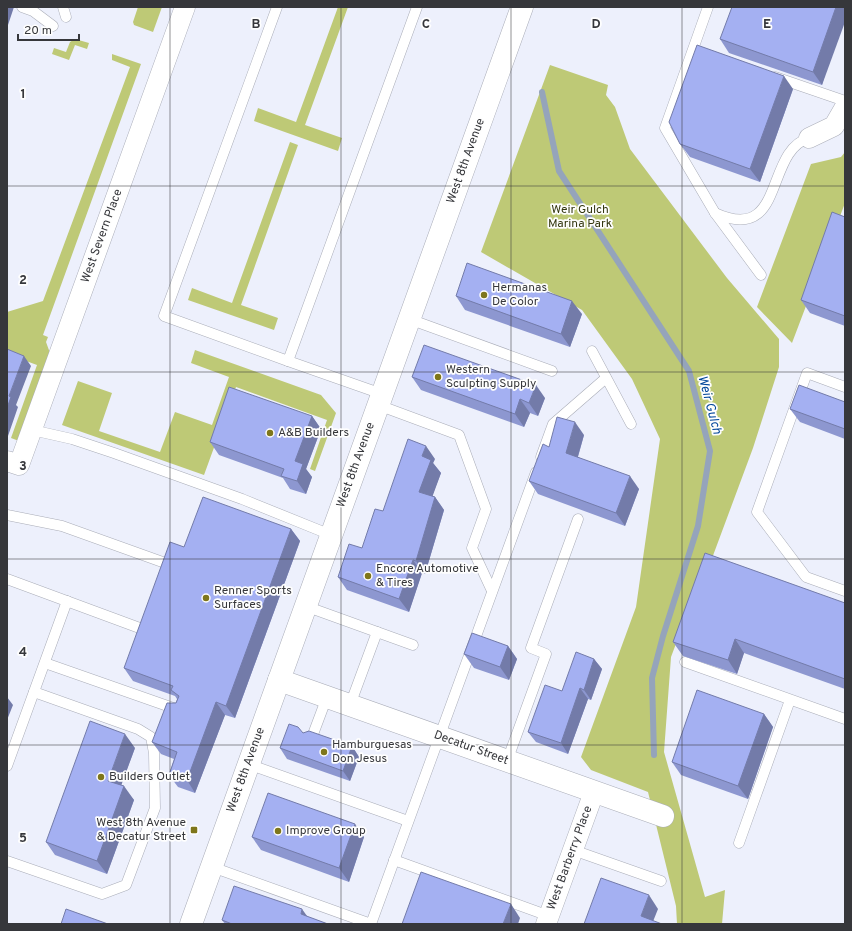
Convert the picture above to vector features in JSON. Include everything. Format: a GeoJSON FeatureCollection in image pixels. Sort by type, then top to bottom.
{"type":"FeatureCollection","features":[{"type":"Feature","properties":{"kind":"main road","name":"West 8th Avenue"},"geometry":{"type":"LineString","coordinates":[[191,924],[522,7]]}},
{"type":"Feature","properties":{"kind":"main road","name":"Decatur Street"},"geometry":{"type":"LineString","coordinates":[[279,680],[663,816]]}},
{"type":"Feature","properties":{"kind":"street","name":"West Severn Place"},"geometry":{"type":"LineString","coordinates":[[13,463],[32,430],[185,7]]}},
{"type":"Feature","properties":{"kind":"street"},"geometry":{"type":"LineString","coordinates":[[809,138],[827,131],[844,113]]}},
{"type":"Feature","properties":{"kind":"street","name":"West Barberry Place"},"geometry":{"type":"LineString","coordinates":[[548,920],[594,792]]}},
{"type":"Feature","properties":{"kind":"lane"},"geometry":{"type":"LineString","coordinates":[[22,7],[34,9],[52,26]]}},
{"type":"Feature","properties":{"kind":"lane"},"geometry":{"type":"LineString","coordinates":[[63,7],[66,17]]}},
{"type":"Feature","properties":{"kind":"lane"},"geometry":{"type":"LineString","coordinates":[[277,7],[164,316],[288,361],[459,435],[486,508],[472,548],[492,592]]}},
{"type":"Feature","properties":{"kind":"lane"},"geometry":{"type":"LineString","coordinates":[[288,361],[417,7]]}},
{"type":"Feature","properties":{"kind":"lane"},"geometry":{"type":"LineString","coordinates":[[708,7],[697,48],[665,128],[715,213],[761,275]]}},
{"type":"Feature","properties":{"kind":"lane"},"geometry":{"type":"LineString","coordinates":[[766,73],[844,113]]}},
{"type":"Feature","properties":{"kind":"lane"},"geometry":{"type":"LineString","coordinates":[[715,213],[733,219],[744,219],[754,216],[765,207],[787,157],[794,146],[809,138]]}},
{"type":"Feature","properties":{"kind":"lane"},"geometry":{"type":"LineString","coordinates":[[409,319],[552,371]]}},
{"type":"Feature","properties":{"kind":"lane"},"geometry":{"type":"LineString","coordinates":[[592,351],[631,424]]}},
{"type":"Feature","properties":{"kind":"lane"},"geometry":{"type":"LineString","coordinates":[[845,387],[807,373],[758,512],[806,577],[845,591]]}},
{"type":"Feature","properties":{"kind":"lane"},"geometry":{"type":"LineString","coordinates":[[212,867],[371,924],[553,424],[606,378]]}},
{"type":"Feature","properties":{"kind":"lane"},"geometry":{"type":"LineString","coordinates":[[32,430],[72,439],[107,450],[242,499],[331,535]]}},
{"type":"Feature","properties":{"kind":"lane"},"geometry":{"type":"LineString","coordinates":[[7,516],[62,526],[168,564]]}},
{"type":"Feature","properties":{"kind":"lane"},"geometry":{"type":"LineString","coordinates":[[507,761],[546,654],[531,648],[578,519]]}},
{"type":"Feature","properties":{"kind":"lane"},"geometry":{"type":"LineString","coordinates":[[7,580],[145,630]]}},
{"type":"Feature","properties":{"kind":"lane"},"geometry":{"type":"LineString","coordinates":[[7,766],[67,601]]}},
{"type":"Feature","properties":{"kind":"lane"},"geometry":{"type":"LineString","coordinates":[[305,606],[413,646]]}},
{"type":"Feature","properties":{"kind":"lane"},"geometry":{"type":"LineString","coordinates":[[350,705],[376,632]]}},
{"type":"Feature","properties":{"kind":"lane"},"geometry":{"type":"LineString","coordinates":[[685,662],[845,719]]}},
{"type":"Feature","properties":{"kind":"lane"},"geometry":{"type":"LineString","coordinates":[[44,663],[181,710]]}},
{"type":"Feature","properties":{"kind":"lane"},"geometry":{"type":"LineString","coordinates":[[7,860],[102,894],[126,885],[155,808],[154,753],[151,737],[138,729],[34,692]]}},
{"type":"Feature","properties":{"kind":"lane"},"geometry":{"type":"LineString","coordinates":[[312,737],[327,697]]}},
{"type":"Feature","properties":{"kind":"lane"},"geometry":{"type":"LineString","coordinates":[[739,843],[790,700]]}},
{"type":"Feature","properties":{"kind":"lane"},"geometry":{"type":"LineString","coordinates":[[248,764],[408,821]]}},
{"type":"Feature","properties":{"kind":"lane"},"geometry":{"type":"LineString","coordinates":[[573,850],[661,881]]}},
{"type":"Feature","properties":{"kind":"lane"},"geometry":{"type":"LineString","coordinates":[[394,860],[548,920]]}},
{"type":"Feature","properties":{"kind":"green space"},"geometry":{"type":"Polygon","coordinates":[[[138,7],[162,7],[153,32],[134,25],[133,22],[138,7]]]}},
{"type":"Feature","properties":{"kind":"green space"},"geometry":{"type":"Polygon","coordinates":[[[338,7],[348,7],[305,125],[342,138],[338,151],[254,121],[258,108],[296,122],[338,7]]]}},
{"type":"Feature","properties":{"kind":"green space"},"geometry":{"type":"Polygon","coordinates":[[[75,39],[89,43],[87,49],[75,45],[69,60],[52,54],[54,48],[66,52],[70,42],[75,39]]]}},
{"type":"Feature","properties":{"kind":"green space"},"geometry":{"type":"Polygon","coordinates":[[[112,54],[141,64],[43,335],[48,337],[46,342],[50,353],[19,441],[11,438],[37,365],[7,354],[7,312],[43,301],[130,67],[112,60],[112,54]]]}},
{"type":"Feature","properties":{"kind":"green space","name":"Weir Gulch Marina Park"},"geometry":{"type":"Polygon","coordinates":[[[550,65],[608,85],[606,95],[615,107],[630,149],[727,278],[779,339],[779,367],[753,448],[711,561],[692,601],[671,657],[664,752],[705,897],[725,890],[722,924],[677,924],[676,906],[648,792],[591,770],[581,757],[636,607],[660,439],[632,379],[582,310],[481,252],[550,65]]]}},
{"type":"Feature","properties":{"kind":"green space"},"geometry":{"type":"Polygon","coordinates":[[[290,142],[298,145],[241,305],[278,318],[274,330],[188,300],[192,288],[232,303],[290,142]]]}},
{"type":"Feature","properties":{"kind":"green space"},"geometry":{"type":"Polygon","coordinates":[[[845,152],[845,203],[792,343],[757,307],[811,164],[841,157],[845,152]]]}},
{"type":"Feature","properties":{"kind":"green space"},"geometry":{"type":"Polygon","coordinates":[[[195,350],[321,395],[336,413],[315,471],[310,469],[327,420],[236,387],[204,475],[62,425],[78,381],[112,393],[99,431],[160,452],[175,412],[212,425],[229,377],[191,363],[195,350]]]}},
{"type":"Feature","properties":{"kind":"building"},"geometry":{"type":"Polygon","coordinates":[[[732,7],[836,7],[813,72],[720,39],[732,7]]]}},
{"type":"Feature","properties":{"kind":"building"},"geometry":{"type":"Polygon","coordinates":[[[697,45],[784,76],[750,169],[680,144],[669,122],[697,45]]]}},
{"type":"Feature","properties":{"kind":"building"},"geometry":{"type":"Polygon","coordinates":[[[832,212],[845,217],[845,316],[801,300],[832,212]]]}},
{"type":"Feature","properties":{"kind":"building"},"geometry":{"type":"Polygon","coordinates":[[[467,263],[572,301],[561,334],[456,296],[467,263]]]}},
{"type":"Feature","properties":{"kind":"building"},"geometry":{"type":"Polygon","coordinates":[[[424,345],[536,385],[529,403],[520,399],[515,414],[412,377],[424,345]]]}},
{"type":"Feature","properties":{"kind":"building"},"geometry":{"type":"Polygon","coordinates":[[[7,349],[24,356],[9,396],[11,397],[7,408],[7,349]]]}},
{"type":"Feature","properties":{"kind":"building"},"geometry":{"type":"Polygon","coordinates":[[[799,385],[845,402],[845,429],[790,409],[799,385]]]}},
{"type":"Feature","properties":{"kind":"building"},"geometry":{"type":"Polygon","coordinates":[[[229,387],[312,416],[295,461],[303,464],[297,481],[281,476],[284,469],[210,442],[229,387]]]}},
{"type":"Feature","properties":{"kind":"building"},"geometry":{"type":"Polygon","coordinates":[[[557,417],[575,422],[566,453],[630,476],[616,513],[529,481],[543,444],[549,447],[557,417]]]}},
{"type":"Feature","properties":{"kind":"building"},"geometry":{"type":"Polygon","coordinates":[[[408,439],[426,446],[422,456],[431,460],[419,492],[435,497],[416,561],[413,560],[399,599],[338,577],[349,544],[362,548],[375,509],[383,511],[408,439]]]}},
{"type":"Feature","properties":{"kind":"building"},"geometry":{"type":"Polygon","coordinates":[[[203,497],[291,529],[226,706],[216,702],[187,780],[169,775],[177,752],[152,742],[167,703],[176,703],[179,696],[171,690],[173,686],[124,668],[170,542],[184,547],[203,497]]]}},
{"type":"Feature","properties":{"kind":"building"},"geometry":{"type":"Polygon","coordinates":[[[705,553],[845,603],[845,679],[735,639],[728,660],[673,642],[705,553]]]}},
{"type":"Feature","properties":{"kind":"building"},"geometry":{"type":"Polygon","coordinates":[[[472,633],[508,646],[500,667],[464,654],[472,633]]]}},
{"type":"Feature","properties":{"kind":"building"},"geometry":{"type":"Polygon","coordinates":[[[576,652],[594,659],[584,690],[580,688],[561,743],[528,732],[545,685],[562,691],[576,652]]]}},
{"type":"Feature","properties":{"kind":"building"},"geometry":{"type":"Polygon","coordinates":[[[697,690],[764,714],[738,786],[672,762],[697,690]]]}},
{"type":"Feature","properties":{"kind":"building"},"geometry":{"type":"Polygon","coordinates":[[[90,721],[125,734],[108,781],[124,786],[97,861],[46,842],[90,721]]]}},
{"type":"Feature","properties":{"kind":"building"},"geometry":{"type":"Polygon","coordinates":[[[289,724],[298,727],[303,733],[309,731],[352,746],[343,771],[280,748],[289,724]]]}},
{"type":"Feature","properties":{"kind":"building"},"geometry":{"type":"Polygon","coordinates":[[[268,793],[355,824],[339,868],[252,837],[268,793]]]}},
{"type":"Feature","properties":{"kind":"building"},"geometry":{"type":"Polygon","coordinates":[[[421,872],[511,904],[503,924],[402,924],[421,872]]]}},
{"type":"Feature","properties":{"kind":"building"},"geometry":{"type":"Polygon","coordinates":[[[601,878],[649,895],[641,916],[662,924],[584,924],[601,878]]]}},
{"type":"Feature","properties":{"kind":"building"},"geometry":{"type":"Polygon","coordinates":[[[234,886],[302,909],[301,914],[328,924],[232,924],[222,920],[234,886]]]}},
{"type":"Feature","properties":{"kind":"building"},"geometry":{"type":"Polygon","coordinates":[[[66,909],[108,924],[61,924],[66,909]]]}},
{"type":"Feature","properties":{"kind":"waterway","name":"Weir Gulch"},"geometry":{"type":"LineString","coordinates":[[542,92],[559,171],[689,371],[710,451],[698,526],[663,636],[652,678],[654,755]]}},
{"type":"Feature","properties":{"kind":"place","name":"Hermanas De Color"},"geometry":{"type":"Point","coordinates":[484,295]}},
{"type":"Feature","properties":{"kind":"place","name":"Western Sculpting Supply"},"geometry":{"type":"Point","coordinates":[438,377]}},
{"type":"Feature","properties":{"kind":"place","name":"A&B Builders"},"geometry":{"type":"Point","coordinates":[270,433]}},
{"type":"Feature","properties":{"kind":"place","name":"Encore Automotive & Tires"},"geometry":{"type":"Point","coordinates":[368,576]}},
{"type":"Feature","properties":{"kind":"place","name":"Renner Sports Surfaces"},"geometry":{"type":"Point","coordinates":[206,598]}},
{"type":"Feature","properties":{"kind":"place","name":"Hamburguesas Don Jesus"},"geometry":{"type":"Point","coordinates":[324,752]}},
{"type":"Feature","properties":{"kind":"place","name":"Builders Outlet"},"geometry":{"type":"Point","coordinates":[101,777]}},
{"type":"Feature","properties":{"kind":"place","name":"West 8th Avenue & Decatur Street"},"geometry":{"type":"Point","coordinates":[194,830]}},
{"type":"Feature","properties":{"kind":"place","name":"Improve Group"},"geometry":{"type":"Point","coordinates":[278,831]}}]}
